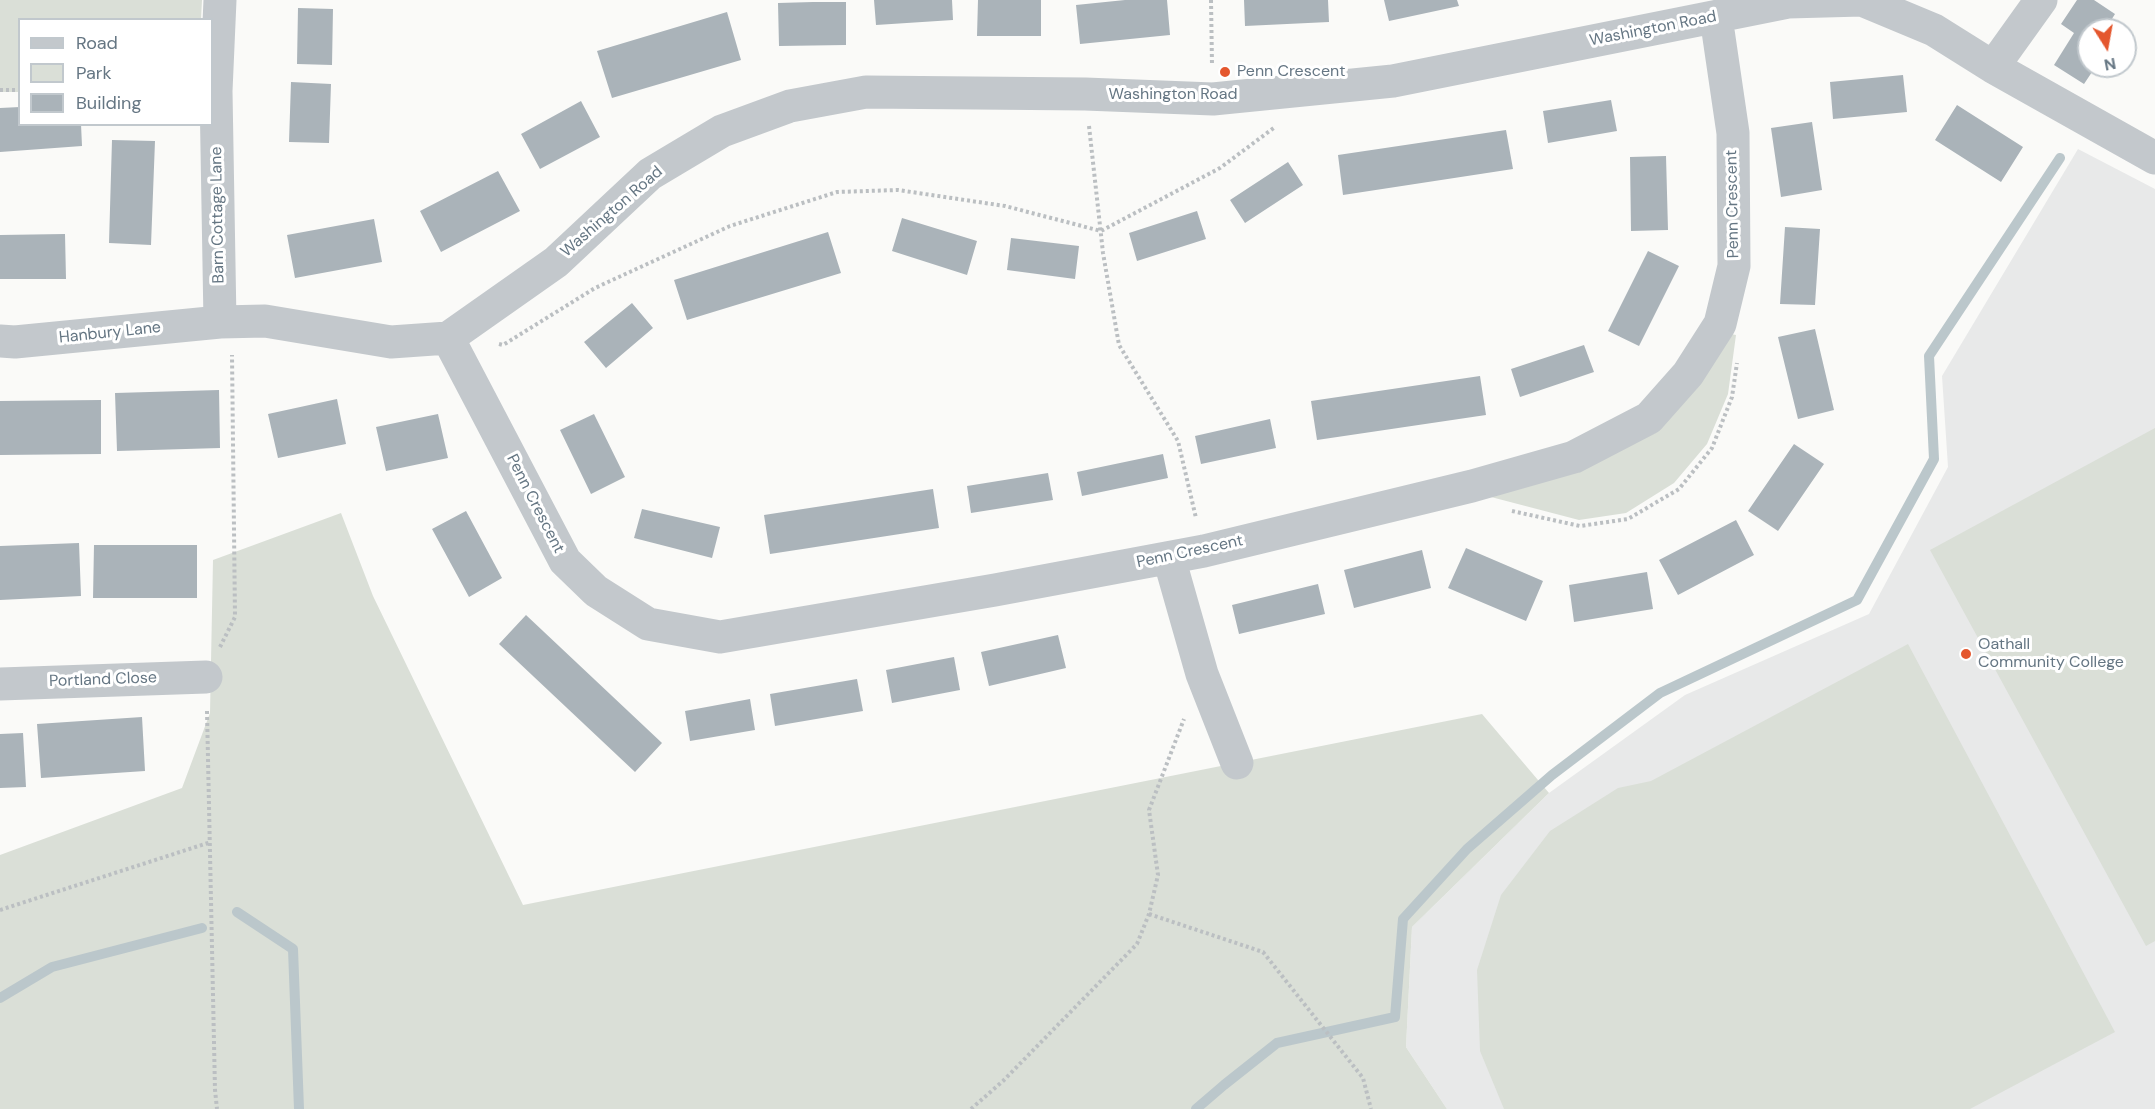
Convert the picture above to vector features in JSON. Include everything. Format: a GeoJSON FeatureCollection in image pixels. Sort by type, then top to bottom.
{"type":"FeatureCollection","features":[{"type":"Feature","properties":{"kind":"street","name":"Barn Cottage Lane"},"geometry":{"type":"LineString","coordinates":[[220,0],[216,91],[220,322]]}},
{"type":"Feature","properties":{"kind":"street","name":"Washington Road"},"geometry":{"type":"LineString","coordinates":[[448,338],[556,262],[650,174],[722,131],[790,106],[866,92],[1085,94],[1213,99],[1393,81],[1788,2],[1862,0],[1934,30],[1993,67],[2155,158]]}},
{"type":"Feature","properties":{"kind":"street"},"geometry":{"type":"LineString","coordinates":[[1993,67],[2041,0]]}},
{"type":"Feature","properties":{"kind":"street","name":"Penn Crescent"},"geometry":{"type":"LineString","coordinates":[[448,338],[565,561],[596,591],[648,624],[720,637],[995,590],[1204,551],[1472,486],[1574,457],[1649,418],[1688,374],[1720,324],[1734,266],[1733,133],[1716,17]]}},
{"type":"Feature","properties":{"kind":"street"},"geometry":{"type":"LineString","coordinates":[[220,322],[265,321],[391,342],[448,338]]}},
{"type":"Feature","properties":{"kind":"street","name":"Hanbury Lane"},"geometry":{"type":"LineString","coordinates":[[0,341],[15,342],[220,322]]}},
{"type":"Feature","properties":{"kind":"street"},"geometry":{"type":"LineString","coordinates":[[1169,558],[1202,674],[1237,763]]}},
{"type":"Feature","properties":{"kind":"street","name":"Portland Close"},"geometry":{"type":"LineString","coordinates":[[0,684],[206,677]]}},
{"type":"Feature","properties":{"kind":"path"},"geometry":{"type":"LineString","coordinates":[[1211,0],[1213,99]]}},
{"type":"Feature","properties":{"kind":"path"},"geometry":{"type":"LineString","coordinates":[[0,90],[18,90]]}},
{"type":"Feature","properties":{"kind":"path"},"geometry":{"type":"LineString","coordinates":[[1085,94],[1103,253],[1119,345],[1178,441],[1204,551]]}},
{"type":"Feature","properties":{"kind":"path"},"geometry":{"type":"LineString","coordinates":[[448,338],[503,345],[595,288],[730,226],[837,192],[898,190],[1005,206],[1101,231],[1220,168],[1284,121]]}},
{"type":"Feature","properties":{"kind":"path"},"geometry":{"type":"LineString","coordinates":[[218,1109],[215,1090],[206,677],[234,616],[233,359],[220,322]]}},
{"type":"Feature","properties":{"kind":"path"},"geometry":{"type":"LineString","coordinates":[[971,1109],[1003,1081],[1137,944],[1149,914],[1158,875],[1149,810],[1202,674]]}},
{"type":"Feature","properties":{"kind":"path"},"geometry":{"type":"LineString","coordinates":[[0,910],[211,842]]}},
{"type":"Feature","properties":{"kind":"path"},"geometry":{"type":"LineString","coordinates":[[1149,914],[1263,952],[1363,1078],[1371,1109]]}},
{"type":"Feature","properties":{"kind":"shaded area","name":"Oathall Community College"},"geometry":{"type":"Polygon","coordinates":[[[2078,149],[2155,189],[2155,1109],[1447,1109],[1406,1047],[1412,927],[1549,793],[1685,695],[1869,614],[1948,467],[1942,376],[2078,149]]]}},
{"type":"Feature","properties":{"kind":"green space"},"geometry":{"type":"Polygon","coordinates":[[[0,0],[202,0],[201,18],[18,18],[18,92],[0,92],[0,0]]]}},
{"type":"Feature","properties":{"kind":"green space"},"geometry":{"type":"Polygon","coordinates":[[[1731,334],[1736,335],[1728,394],[1707,444],[1674,483],[1626,513],[1579,520],[1491,497],[1579,470],[1657,432],[1697,384],[1731,334]]]}},
{"type":"Feature","properties":{"kind":"green space"},"geometry":{"type":"Polygon","coordinates":[[[2155,428],[2155,941],[2146,946],[1930,550],[2155,428]]]}},
{"type":"Feature","properties":{"kind":"green space"},"geometry":{"type":"Polygon","coordinates":[[[341,513],[373,596],[523,905],[1482,714],[1549,793],[1412,927],[1406,1047],[1447,1109],[0,1109],[0,855],[182,788],[210,713],[213,560],[341,513]]]}},
{"type":"Feature","properties":{"kind":"green space"},"geometry":{"type":"Polygon","coordinates":[[[1908,644],[2115,1032],[1970,1109],[1504,1109],[1480,1051],[1477,970],[1501,895],[1550,831],[1618,788],[1651,781],[1908,644]]]}},
{"type":"Feature","properties":{"kind":"building"},"geometry":{"type":"Polygon","coordinates":[[[874,0],[952,0],[953,20],[876,25],[874,0]]]}},
{"type":"Feature","properties":{"kind":"building"},"geometry":{"type":"Polygon","coordinates":[[[978,0],[1041,0],[1041,36],[977,36],[978,0]]]}},
{"type":"Feature","properties":{"kind":"building"},"geometry":{"type":"Polygon","coordinates":[[[1125,0],[1167,0],[1170,35],[1080,44],[1076,5],[1125,0]]]}},
{"type":"Feature","properties":{"kind":"building"},"geometry":{"type":"Polygon","coordinates":[[[1244,0],[1328,0],[1329,22],[1245,26],[1244,0]]]}},
{"type":"Feature","properties":{"kind":"building"},"geometry":{"type":"Polygon","coordinates":[[[1384,0],[1457,0],[1459,6],[1389,21],[1384,0]]]}},
{"type":"Feature","properties":{"kind":"building"},"geometry":{"type":"Polygon","coordinates":[[[2077,0],[2094,0],[2115,14],[2112,18],[2077,18],[2077,78],[2088,78],[2084,84],[2054,65],[2074,33],[2061,24],[2077,0]]]}},
{"type":"Feature","properties":{"kind":"building"},"geometry":{"type":"Polygon","coordinates":[[[846,2],[846,45],[779,46],[778,3],[846,2]]]}},
{"type":"Feature","properties":{"kind":"building"},"geometry":{"type":"Polygon","coordinates":[[[298,8],[333,9],[332,65],[297,64],[298,8]]]}},
{"type":"Feature","properties":{"kind":"building"},"geometry":{"type":"Polygon","coordinates":[[[727,12],[741,60],[612,98],[597,51],[727,12]]]}},
{"type":"Feature","properties":{"kind":"building"},"geometry":{"type":"Polygon","coordinates":[[[1903,75],[1907,112],[1833,119],[1830,82],[1903,75]]]}},
{"type":"Feature","properties":{"kind":"building"},"geometry":{"type":"Polygon","coordinates":[[[291,82],[331,84],[329,143],[289,142],[291,82]]]}},
{"type":"Feature","properties":{"kind":"building"},"geometry":{"type":"Polygon","coordinates":[[[1611,100],[1617,131],[1548,143],[1543,111],[1611,100]]]}},
{"type":"Feature","properties":{"kind":"building"},"geometry":{"type":"Polygon","coordinates":[[[581,101],[600,137],[540,169],[521,134],[581,101]]]}},
{"type":"Feature","properties":{"kind":"building"},"geometry":{"type":"Polygon","coordinates":[[[1957,105],[2023,147],[2001,182],[1935,140],[1957,105]]]}},
{"type":"Feature","properties":{"kind":"building"},"geometry":{"type":"Polygon","coordinates":[[[18,107],[18,126],[81,126],[82,146],[0,152],[0,108],[18,107]]]}},
{"type":"Feature","properties":{"kind":"building"},"geometry":{"type":"Polygon","coordinates":[[[1812,122],[1822,190],[1781,197],[1771,128],[1812,122]]]}},
{"type":"Feature","properties":{"kind":"building"},"geometry":{"type":"Polygon","coordinates":[[[1506,130],[1513,169],[1343,195],[1338,155],[1506,130]]]}},
{"type":"Feature","properties":{"kind":"building"},"geometry":{"type":"Polygon","coordinates":[[[112,140],[155,141],[151,245],[109,243],[112,140]]]}},
{"type":"Feature","properties":{"kind":"building"},"geometry":{"type":"Polygon","coordinates":[[[1666,156],[1668,230],[1631,231],[1630,157],[1666,156]]]}},
{"type":"Feature","properties":{"kind":"building"},"geometry":{"type":"Polygon","coordinates":[[[1288,162],[1303,185],[1245,223],[1230,200],[1288,162]]]}},
{"type":"Feature","properties":{"kind":"building"},"geometry":{"type":"Polygon","coordinates":[[[498,171],[520,211],[441,252],[420,211],[498,171]]]}},
{"type":"Feature","properties":{"kind":"building"},"geometry":{"type":"Polygon","coordinates":[[[1197,211],[1206,239],[1137,261],[1129,233],[1197,211]]]}},
{"type":"Feature","properties":{"kind":"building"},"geometry":{"type":"Polygon","coordinates":[[[902,218],[977,241],[967,275],[892,251],[902,218]]]}},
{"type":"Feature","properties":{"kind":"building"},"geometry":{"type":"Polygon","coordinates":[[[374,219],[382,262],[295,278],[287,235],[374,219]]]}},
{"type":"Feature","properties":{"kind":"building"},"geometry":{"type":"Polygon","coordinates":[[[1785,227],[1820,229],[1815,305],[1780,304],[1785,227]]]}},
{"type":"Feature","properties":{"kind":"building"},"geometry":{"type":"Polygon","coordinates":[[[828,232],[841,273],[687,320],[674,280],[828,232]]]}},
{"type":"Feature","properties":{"kind":"building"},"geometry":{"type":"Polygon","coordinates":[[[65,234],[66,279],[0,279],[0,235],[65,234]]]}},
{"type":"Feature","properties":{"kind":"building"},"geometry":{"type":"Polygon","coordinates":[[[1011,238],[1079,246],[1075,279],[1007,270],[1011,238]]]}},
{"type":"Feature","properties":{"kind":"building"},"geometry":{"type":"Polygon","coordinates":[[[1648,251],[1679,266],[1639,346],[1608,331],[1648,251]]]}},
{"type":"Feature","properties":{"kind":"building"},"geometry":{"type":"Polygon","coordinates":[[[632,303],[653,328],[606,368],[584,342],[632,303]]]}},
{"type":"Feature","properties":{"kind":"building"},"geometry":{"type":"Polygon","coordinates":[[[1815,329],[1834,410],[1798,419],[1778,337],[1815,329]]]}},
{"type":"Feature","properties":{"kind":"building"},"geometry":{"type":"Polygon","coordinates":[[[1584,345],[1594,372],[1520,397],[1511,369],[1584,345]]]}},
{"type":"Feature","properties":{"kind":"building"},"geometry":{"type":"Polygon","coordinates":[[[1480,376],[1486,415],[1317,440],[1311,401],[1480,376]]]}},
{"type":"Feature","properties":{"kind":"building"},"geometry":{"type":"Polygon","coordinates":[[[219,390],[220,448],[117,451],[115,393],[219,390]]]}},
{"type":"Feature","properties":{"kind":"building"},"geometry":{"type":"Polygon","coordinates":[[[337,399],[346,444],[278,458],[268,414],[337,399]]]}},
{"type":"Feature","properties":{"kind":"building"},"geometry":{"type":"Polygon","coordinates":[[[101,400],[101,454],[0,455],[0,401],[101,400]]]}},
{"type":"Feature","properties":{"kind":"building"},"geometry":{"type":"Polygon","coordinates":[[[438,414],[448,458],[386,471],[376,427],[438,414]]]}},
{"type":"Feature","properties":{"kind":"building"},"geometry":{"type":"Polygon","coordinates":[[[594,414],[625,477],[591,494],[560,430],[594,414]]]}},
{"type":"Feature","properties":{"kind":"building"},"geometry":{"type":"Polygon","coordinates":[[[1270,419],[1276,448],[1201,464],[1195,436],[1270,419]]]}},
{"type":"Feature","properties":{"kind":"building"},"geometry":{"type":"Polygon","coordinates":[[[1794,444],[1824,464],[1778,531],[1748,511],[1794,444]]]}},
{"type":"Feature","properties":{"kind":"building"},"geometry":{"type":"Polygon","coordinates":[[[1163,454],[1168,478],[1082,496],[1077,472],[1163,454]]]}},
{"type":"Feature","properties":{"kind":"building"},"geometry":{"type":"Polygon","coordinates":[[[1048,473],[1053,500],[971,513],[967,486],[1048,473]]]}},
{"type":"Feature","properties":{"kind":"building"},"geometry":{"type":"Polygon","coordinates":[[[933,489],[939,528],[770,554],[764,515],[933,489]]]}},
{"type":"Feature","properties":{"kind":"building"},"geometry":{"type":"Polygon","coordinates":[[[642,509],[720,527],[712,558],[634,538],[642,509]]]}},
{"type":"Feature","properties":{"kind":"building"},"geometry":{"type":"Polygon","coordinates":[[[466,511],[502,578],[469,597],[432,529],[466,511]]]}},
{"type":"Feature","properties":{"kind":"building"},"geometry":{"type":"Polygon","coordinates":[[[1736,520],[1754,555],[1678,595],[1659,560],[1736,520]]]}},
{"type":"Feature","properties":{"kind":"building"},"geometry":{"type":"Polygon","coordinates":[[[79,543],[81,596],[0,600],[0,546],[79,543]]]}},
{"type":"Feature","properties":{"kind":"building"},"geometry":{"type":"Polygon","coordinates":[[[94,545],[197,545],[197,598],[93,598],[94,545]]]}},
{"type":"Feature","properties":{"kind":"building"},"geometry":{"type":"Polygon","coordinates":[[[1466,548],[1543,581],[1526,621],[1448,588],[1466,548]]]}},
{"type":"Feature","properties":{"kind":"building"},"geometry":{"type":"Polygon","coordinates":[[[1422,550],[1431,588],[1354,608],[1344,570],[1422,550]]]}},
{"type":"Feature","properties":{"kind":"building"},"geometry":{"type":"Polygon","coordinates":[[[1647,572],[1653,609],[1574,622],[1569,585],[1647,572]]]}},
{"type":"Feature","properties":{"kind":"building"},"geometry":{"type":"Polygon","coordinates":[[[1318,584],[1325,614],[1239,634],[1232,605],[1318,584]]]}},
{"type":"Feature","properties":{"kind":"building"},"geometry":{"type":"Polygon","coordinates":[[[526,615],[662,743],[635,772],[499,644],[526,615]]]}},
{"type":"Feature","properties":{"kind":"building"},"geometry":{"type":"Polygon","coordinates":[[[1058,635],[1066,668],[989,686],[981,652],[1058,635]]]}},
{"type":"Feature","properties":{"kind":"building"},"geometry":{"type":"Polygon","coordinates":[[[954,657],[960,690],[892,703],[886,670],[954,657]]]}},
{"type":"Feature","properties":{"kind":"building"},"geometry":{"type":"Polygon","coordinates":[[[857,679],[863,711],[775,726],[770,694],[857,679]]]}},
{"type":"Feature","properties":{"kind":"building"},"geometry":{"type":"Polygon","coordinates":[[[750,699],[755,730],[690,741],[685,711],[750,699]]]}},
{"type":"Feature","properties":{"kind":"building"},"geometry":{"type":"Polygon","coordinates":[[[142,717],[145,771],[41,778],[37,724],[142,717]]]}},
{"type":"Feature","properties":{"kind":"building"},"geometry":{"type":"Polygon","coordinates":[[[23,733],[26,787],[0,788],[0,734],[23,733]]]}},
{"type":"Feature","properties":{"kind":"waterway"},"geometry":{"type":"LineString","coordinates":[[1196,1109],[1277,1043],[1395,1017],[1403,919],[1467,849],[1552,775],[1660,693],[1857,600],[1934,459],[1929,356],[2060,158]]}},
{"type":"Feature","properties":{"kind":"waterway"},"geometry":{"type":"LineString","coordinates":[[237,912],[293,949],[299,1109]]}},
{"type":"Feature","properties":{"kind":"waterway"},"geometry":{"type":"LineString","coordinates":[[0,998],[52,967],[202,928]]}},
{"type":"Feature","properties":{"kind":"place","name":"Penn Crescent"},"geometry":{"type":"Point","coordinates":[1225,72]}},
{"type":"Feature","properties":{"kind":"place","name":"Oathall Community College"},"geometry":{"type":"Point","coordinates":[1966,654]}}]}
